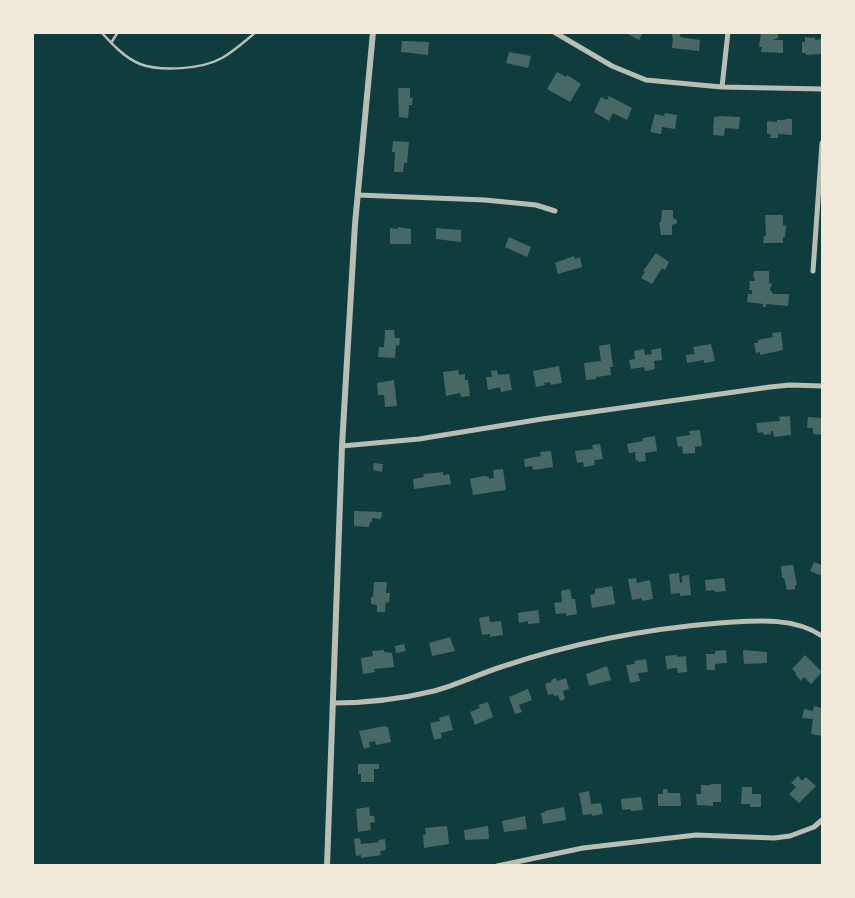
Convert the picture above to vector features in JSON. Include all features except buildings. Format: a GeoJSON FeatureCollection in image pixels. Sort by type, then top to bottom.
{"type":"FeatureCollection","features":[{"type":"Feature","properties":{"kind":"street"},"geometry":{"type":"LineString","coordinates":[[327,866],[342,446],[355,224],[373,32]]}},
{"type":"Feature","properties":{"kind":"street"},"geometry":{"type":"LineString","coordinates":[[554,32],[612,66],[646,80],[722,87],[822,89]]}},
{"type":"Feature","properties":{"kind":"street"},"geometry":{"type":"LineString","coordinates":[[722,87],[728,32]]}},
{"type":"Feature","properties":{"kind":"street"},"geometry":{"type":"LineString","coordinates":[[813,270],[822,143]]}},
{"type":"Feature","properties":{"kind":"street"},"geometry":{"type":"LineString","coordinates":[[358,195],[485,200],[536,205],[555,211]]}},
{"type":"Feature","properties":{"kind":"street"},"geometry":{"type":"LineString","coordinates":[[342,446],[419,439],[770,387],[822,386]]}},
{"type":"Feature","properties":{"kind":"street"},"geometry":{"type":"LineString","coordinates":[[333,703],[356,703],[394,699],[434,691],[501,667],[591,641],[680,626],[749,621],[780,622],[808,628],[822,636]]}},
{"type":"Feature","properties":{"kind":"street"},"geometry":{"type":"LineString","coordinates":[[496,866],[582,848],[696,835],[774,838],[790,836],[814,827],[822,820]]}},
{"type":"Feature","properties":{"kind":"lane"},"geometry":{"type":"LineString","coordinates":[[101,32],[111,44],[138,63],[149,67],[182,68],[221,59],[256,32]]}},
{"type":"Feature","properties":{"kind":"lane"},"geometry":{"type":"LineString","coordinates":[[111,44],[118,32]]}}]}
